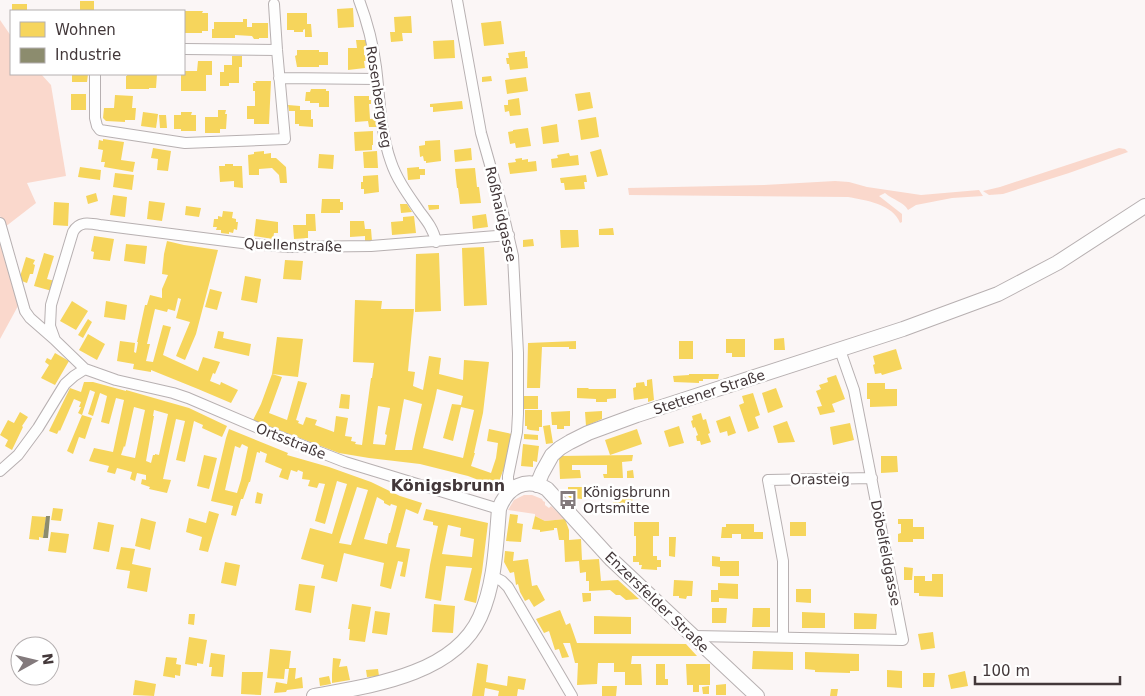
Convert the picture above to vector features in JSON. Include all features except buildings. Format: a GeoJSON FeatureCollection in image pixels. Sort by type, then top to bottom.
{"type":"FeatureCollection","features":[{"type":"Feature","properties":{"kind":"street","name":"Rosenbergweg"},"geometry":{"type":"LineString","coordinates":[[359,0],[370,38],[384,137],[393,169],[406,192],[433,230],[436,242]]}},
{"type":"Feature","properties":{"kind":"street","name":"Roßhaidgasse"},"geometry":{"type":"LineString","coordinates":[[458,0],[481,133],[513,256],[518,370],[517,432],[508,476],[508,480],[513,488]]}},
{"type":"Feature","properties":{"kind":"street"},"geometry":{"type":"LineString","coordinates":[[95,75],[95,118],[98,128],[102,130],[185,143],[285,139],[274,4]]}},
{"type":"Feature","properties":{"kind":"street"},"geometry":{"type":"LineString","coordinates":[[185,49],[277,50]]}},
{"type":"Feature","properties":{"kind":"street"},"geometry":{"type":"LineString","coordinates":[[279,78],[377,79]]}},
{"type":"Feature","properties":{"kind":"street","name":"Stettener Straße"},"geometry":{"type":"LineString","coordinates":[[537,485],[552,455],[565,444],[588,433],[637,415],[903,329],[998,294],[1057,263],[1145,206]]}},
{"type":"Feature","properties":{"kind":"street"},"geometry":{"type":"LineString","coordinates":[[0,223],[25,310],[30,318],[85,369],[66,384],[18,455],[0,471]]}},
{"type":"Feature","properties":{"kind":"street","name":"Quellenstraße"},"geometry":{"type":"LineString","coordinates":[[55,340],[50,326],[50,312],[73,232],[78,225],[85,223],[276,247],[363,246],[509,235]]}},
{"type":"Feature","properties":{"kind":"street","name":"Döbelfeldgasse"},"geometry":{"type":"LineString","coordinates":[[692,636],[903,640],[854,390],[840,350]]}},
{"type":"Feature","properties":{"kind":"street","name":"Ortsstraße"},"geometry":{"type":"LineString","coordinates":[[85,369],[116,380],[188,398],[345,462],[499,509]]}},
{"type":"Feature","properties":{"kind":"street","name":"Orasteig"},"geometry":{"type":"LineString","coordinates":[[783,638],[784,561],[768,480],[872,478]]}},
{"type":"Feature","properties":{"kind":"street"},"geometry":{"type":"LineString","coordinates":[[314,696],[389,681],[425,667],[446,655],[463,642],[475,626],[484,606],[492,576],[499,509],[503,500],[513,488],[527,484],[537,485]]}},
{"type":"Feature","properties":{"kind":"street","name":"Enzersfelder Straße"},"geometry":{"type":"LineString","coordinates":[[537,485],[547,489],[612,560],[756,696]]}},
{"type":"Feature","properties":{"kind":"street"},"geometry":{"type":"LineString","coordinates":[[492,576],[502,581],[508,588],[572,696]]}},
{"type":"Feature","properties":{"kind":"shaded area"},"geometry":{"type":"Polygon","coordinates":[[[0,20],[10,35],[10,75],[42,75],[51,85],[66,176],[27,183],[36,203],[5,227],[0,216],[0,20]]]}},
{"type":"Feature","properties":{"kind":"shaded area"},"geometry":{"type":"Polygon","coordinates":[[[1119,148],[1125,149],[1128,152],[1003,194],[989,195],[983,191],[1000,187],[1119,148]]]}},
{"type":"Feature","properties":{"kind":"shaded area"},"geometry":{"type":"Polygon","coordinates":[[[835,181],[921,195],[979,190],[983,196],[952,198],[916,205],[908,210],[904,205],[885,193],[879,196],[902,214],[902,222],[900,223],[891,211],[885,207],[848,197],[629,195],[628,188],[764,185],[835,181]]]}},
{"type":"Feature","properties":{"kind":"shaded area"},"geometry":{"type":"Polygon","coordinates":[[[0,234],[18,306],[0,339],[0,234]]]}},
{"type":"Feature","properties":{"kind":"shaded area"},"geometry":{"type":"Polygon","coordinates":[[[524,495],[532,495],[542,499],[545,505],[549,508],[551,506],[565,519],[545,521],[535,516],[535,514],[508,510],[514,500],[524,495]]]}},
{"type":"Feature","properties":{"kind":"place","name":"Königsbrunn Ortsmitte"},"geometry":{"type":"Point","coordinates":[568,500]}},
{"type":"Feature","properties":{"kind":"district","name":"Königsbrunn"},"geometry":{"type":"Point","coordinates":[448,485]}}]}
